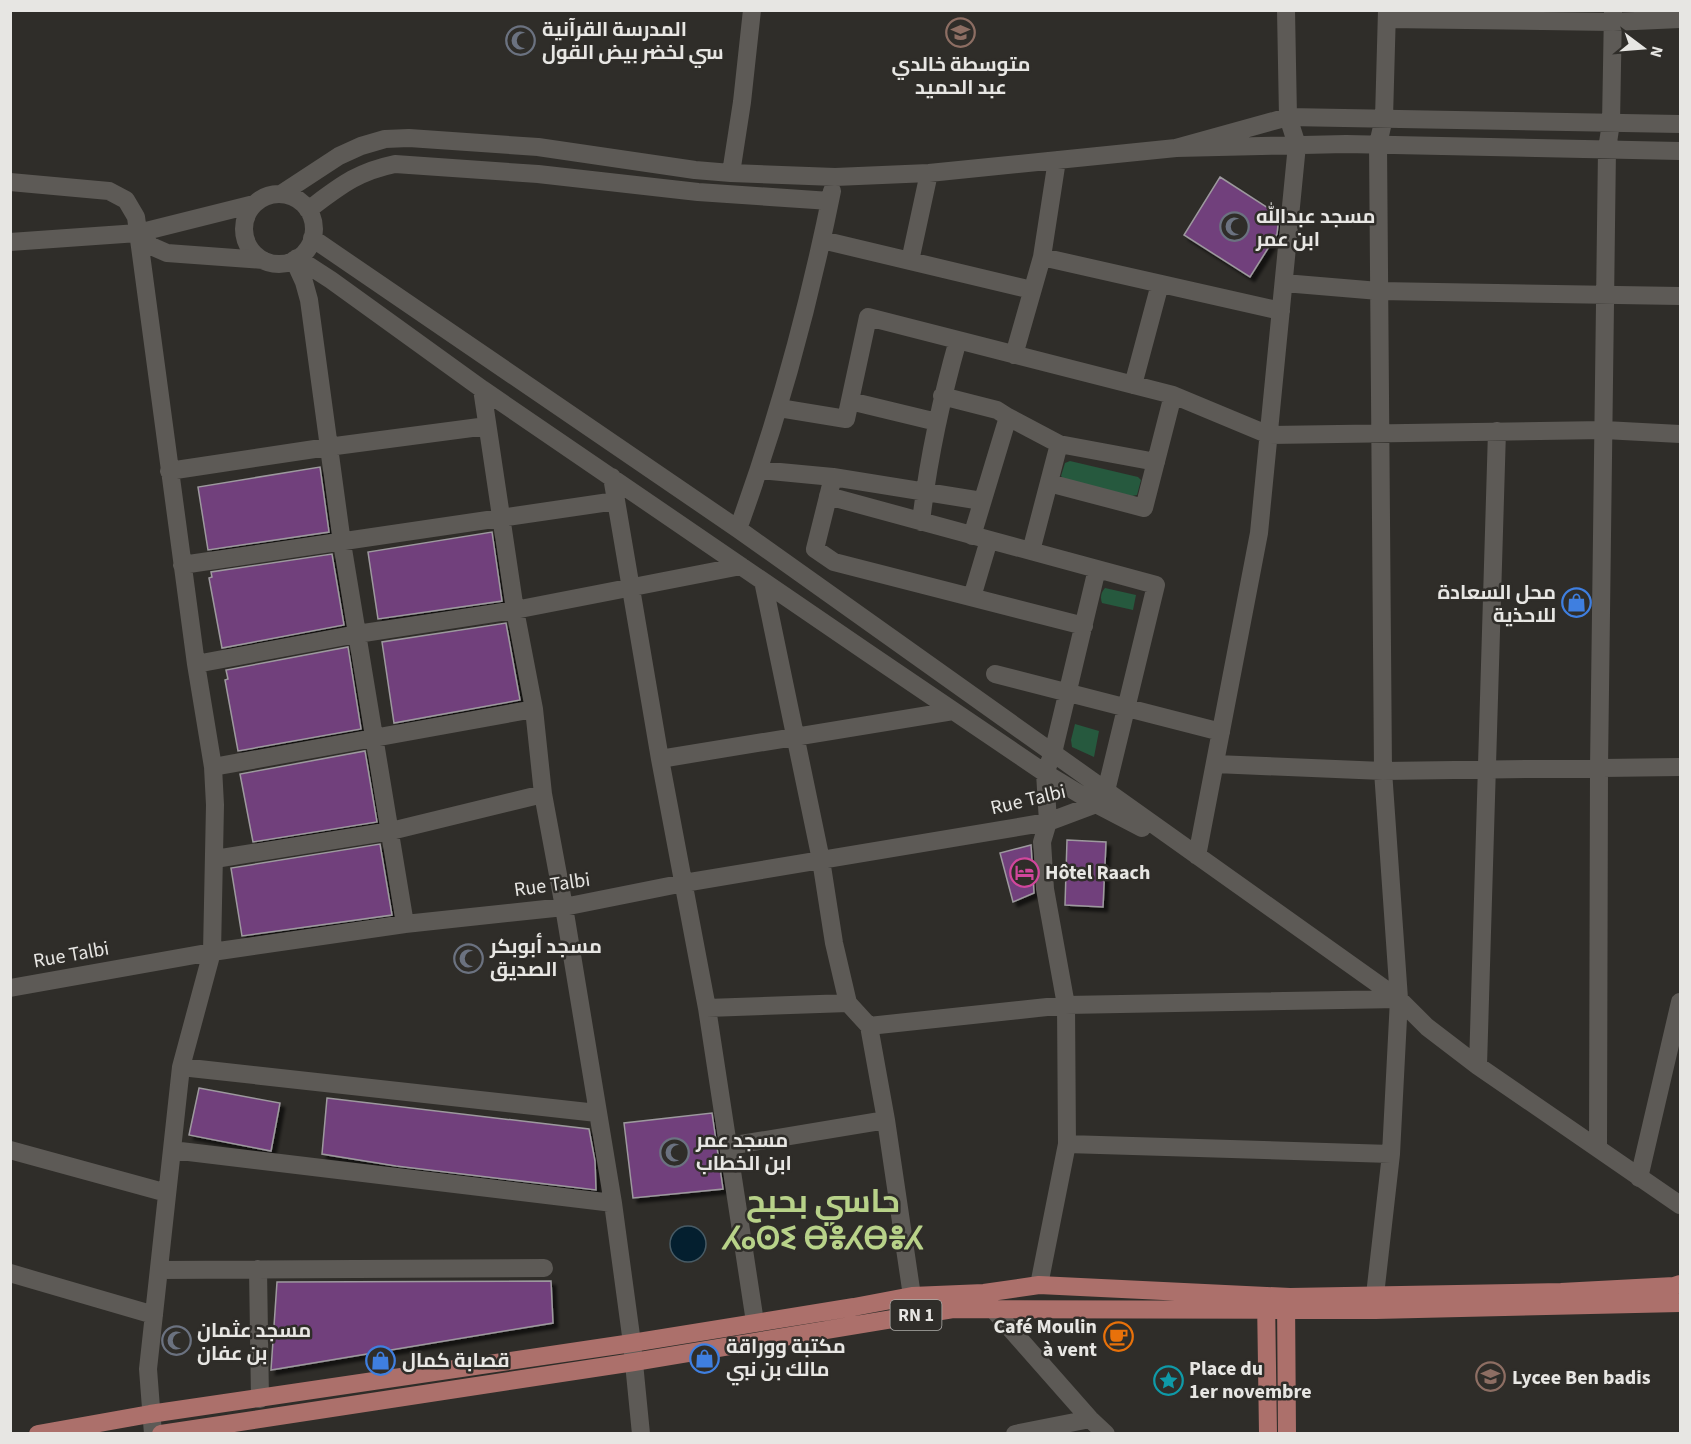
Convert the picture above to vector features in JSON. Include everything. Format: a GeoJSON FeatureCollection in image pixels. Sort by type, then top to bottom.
{"type":"FeatureCollection","features":[{"type":"Feature","properties":{"kind":"main road","name":"RN 1"},"geometry":{"type":"LineString","coordinates":[[1375,1302],[1680,1284]]}},
{"type":"Feature","properties":{"kind":"main road","name":"RN 1"},"geometry":{"type":"LineString","coordinates":[[38,1434],[150,1414],[632,1343],[912,1296],[984,1293],[1039,1285],[1286,1303],[1680,1303]]}},
{"type":"Feature","properties":{"kind":"main road","name":"RN 1"},"geometry":{"type":"LineString","coordinates":[[161,1434],[634,1362],[953,1309],[1266,1302]]}},
{"type":"Feature","properties":{"kind":"main road"},"geometry":{"type":"LineString","coordinates":[[1266,1302],[1268,1434]]}},
{"type":"Feature","properties":{"kind":"main road"},"geometry":{"type":"LineString","coordinates":[[1286,1303],[1287,1434]]}},
{"type":"Feature","properties":{"kind":"street"},"geometry":{"type":"LineString","coordinates":[[731,173],[742,102],[752,10]]}},
{"type":"Feature","properties":{"kind":"street"},"geometry":{"type":"LineString","coordinates":[[1197,856],[1259,532],[1298,145],[1288,117],[1286,10]]}},
{"type":"Feature","properties":{"kind":"street"},"geometry":{"type":"LineString","coordinates":[[1375,1302],[1391,1154],[1399,999],[1383,771],[1378,144],[1384,118],[1387,15],[1613,16],[1680,19]]}},
{"type":"Feature","properties":{"kind":"street"},"geometry":{"type":"LineString","coordinates":[[1598,1148],[1599,768],[1605,296],[1607,149],[1611,123],[1613,16]]}},
{"type":"Feature","properties":{"kind":"street"},"geometry":{"type":"LineString","coordinates":[[1176,148],[1288,117],[1680,124]]}},
{"type":"Feature","properties":{"kind":"street"},"geometry":{"type":"LineString","coordinates":[[10,242],[138,233],[254,204],[266,196],[281,194],[339,156],[361,146],[401,139],[538,147],[694,170],[835,177],[929,172],[1176,148],[1378,144],[1680,151]]}},
{"type":"Feature","properties":{"kind":"street"},"geometry":{"type":"LineString","coordinates":[[1014,355],[1042,257],[1057,160]]}},
{"type":"Feature","properties":{"kind":"street"},"geometry":{"type":"LineString","coordinates":[[308,210],[351,178],[374,169],[395,165],[538,174],[698,192],[830,201]]}},
{"type":"Feature","properties":{"kind":"street"},"geometry":{"type":"LineString","coordinates":[[910,261],[929,172]]}},
{"type":"Feature","properties":{"kind":"street"},"geometry":{"type":"LineString","coordinates":[[738,529],[760,470],[778,408],[822,240],[835,177]]}},
{"type":"Feature","properties":{"kind":"street"},"geometry":{"type":"LineString","coordinates":[[10,182],[109,190],[126,200],[136,217],[182,566],[213,767],[215,859],[212,952],[182,1067],[148,1369],[153,1434]]}},
{"type":"Feature","properties":{"kind":"street"},"geometry":{"type":"LineString","coordinates":[[138,233],[151,246],[166,253],[263,260],[278,264],[295,259],[309,246],[313,223],[308,210],[296,199],[281,194]]}},
{"type":"Feature","properties":{"kind":"street"},"geometry":{"type":"LineString","coordinates":[[254,204],[245,220],[244,230],[250,247],[263,260]]}},
{"type":"Feature","properties":{"kind":"street"},"geometry":{"type":"LineString","coordinates":[[312,238],[738,529],[1053,753],[1101,798]]}},
{"type":"Feature","properties":{"kind":"street"},"geometry":{"type":"LineString","coordinates":[[822,240],[1032,290]]}},
{"type":"Feature","properties":{"kind":"street"},"geometry":{"type":"LineString","coordinates":[[1042,257],[1281,311]]}},
{"type":"Feature","properties":{"kind":"street"},"geometry":{"type":"LineString","coordinates":[[295,259],[331,280],[482,389],[1045,773],[1101,798],[1197,856],[1399,999],[1427,1027],[1478,1066],[1680,1205]]}},
{"type":"Feature","properties":{"kind":"street"},"geometry":{"type":"LineString","coordinates":[[295,259],[309,300],[342,543],[405,924]]}},
{"type":"Feature","properties":{"kind":"street"},"geometry":{"type":"LineString","coordinates":[[309,300],[317,286],[326,280],[331,280]]}},
{"type":"Feature","properties":{"kind":"street"},"geometry":{"type":"LineString","coordinates":[[1284,283],[1379,291],[1680,296]]}},
{"type":"Feature","properties":{"kind":"street"},"geometry":{"type":"LineString","coordinates":[[1133,385],[1160,284]]}},
{"type":"Feature","properties":{"kind":"street"},"geometry":{"type":"LineString","coordinates":[[778,408],[846,419],[868,317],[1173,395],[1269,435],[1604,430],[1680,434]]}},
{"type":"Feature","properties":{"kind":"street"},"geometry":{"type":"LineString","coordinates":[[921,522],[924,491],[942,396],[958,340]]}},
{"type":"Feature","properties":{"kind":"street"},"geometry":{"type":"LineString","coordinates":[[482,389],[515,610],[534,709],[543,794],[613,1203],[632,1343],[641,1434]]}},
{"type":"Feature","properties":{"kind":"street"},"geometry":{"type":"LineString","coordinates":[[1048,483],[1144,508],[1173,395]]}},
{"type":"Feature","properties":{"kind":"street"},"geometry":{"type":"LineString","coordinates":[[942,396],[997,410],[1059,444],[1156,462]]}},
{"type":"Feature","properties":{"kind":"street"},"geometry":{"type":"LineString","coordinates":[[850,401],[937,422]]}},
{"type":"Feature","properties":{"kind":"street"},"geometry":{"type":"LineString","coordinates":[[972,597],[981,538],[982,501],[1008,417]]}},
{"type":"Feature","properties":{"kind":"street"},"geometry":{"type":"LineString","coordinates":[[169,471],[488,426]]}},
{"type":"Feature","properties":{"kind":"street"},"geometry":{"type":"LineString","coordinates":[[1478,1066],[1497,431]]}},
{"type":"Feature","properties":{"kind":"street"},"geometry":{"type":"LineString","coordinates":[[1031,552],[1059,444]]}},
{"type":"Feature","properties":{"kind":"street"},"geometry":{"type":"LineString","coordinates":[[760,470],[834,477],[982,501]]}},
{"type":"Feature","properties":{"kind":"street"},"geometry":{"type":"LineString","coordinates":[[612,477],[660,759],[707,1008],[755,1322]]}},
{"type":"Feature","properties":{"kind":"street"},"geometry":{"type":"LineString","coordinates":[[834,477],[815,549],[834,562],[1084,626]]}},
{"type":"Feature","properties":{"kind":"street"},"geometry":{"type":"LineString","coordinates":[[828,496],[1156,585],[1101,798]]}},
{"type":"Feature","properties":{"kind":"street"},"geometry":{"type":"LineString","coordinates":[[182,566],[616,501]]}},
{"type":"Feature","properties":{"kind":"street"},"geometry":{"type":"LineString","coordinates":[[196,664],[357,634],[515,610],[741,566]]}},
{"type":"Feature","properties":{"kind":"street"},"geometry":{"type":"LineString","coordinates":[[1039,1285],[1067,1144],[1066,1005],[1045,889],[1042,842],[1048,822],[1045,773],[1053,753],[1097,569]]}},
{"type":"Feature","properties":{"kind":"street"},"geometry":{"type":"LineString","coordinates":[[763,581],[821,860],[834,943],[848,1003],[869,1026],[886,1120],[912,1296]]}},
{"type":"Feature","properties":{"kind":"street"},"geometry":{"type":"LineString","coordinates":[[995,674],[1221,732]]}},
{"type":"Feature","properties":{"kind":"street"},"geometry":{"type":"LineString","coordinates":[[213,767],[534,709]]}},
{"type":"Feature","properties":{"kind":"street"},"geometry":{"type":"LineString","coordinates":[[660,759],[953,711]]}},
{"type":"Feature","properties":{"kind":"street"},"geometry":{"type":"LineString","coordinates":[[1215,764],[1383,771],[1680,767]]}},
{"type":"Feature","properties":{"kind":"street"},"geometry":{"type":"LineString","coordinates":[[215,859],[391,831],[543,794]]}},
{"type":"Feature","properties":{"kind":"street","name":"Rue Talbi"},"geometry":{"type":"LineString","coordinates":[[10,988],[212,952],[405,924],[564,907],[684,883],[1048,822],[1101,798]]}},
{"type":"Feature","properties":{"kind":"street"},"geometry":{"type":"LineString","coordinates":[[869,1026],[1066,1005],[1399,999]]}},
{"type":"Feature","properties":{"kind":"street"},"geometry":{"type":"LineString","coordinates":[[1639,1178],[1680,1002]]}},
{"type":"Feature","properties":{"kind":"street"},"geometry":{"type":"LineString","coordinates":[[707,1008],[848,1003]]}},
{"type":"Feature","properties":{"kind":"street"},"geometry":{"type":"LineString","coordinates":[[182,1067],[597,1113]]}},
{"type":"Feature","properties":{"kind":"street"},"geometry":{"type":"LineString","coordinates":[[729,1146],[886,1120]]}},
{"type":"Feature","properties":{"kind":"street"},"geometry":{"type":"LineString","coordinates":[[1067,1144],[1391,1154]]}},
{"type":"Feature","properties":{"kind":"street"},"geometry":{"type":"LineString","coordinates":[[10,1150],[167,1193]]}},
{"type":"Feature","properties":{"kind":"street"},"geometry":{"type":"LineString","coordinates":[[172,1150],[613,1203]]}},
{"type":"Feature","properties":{"kind":"street"},"geometry":{"type":"LineString","coordinates":[[159,1270],[544,1268]]}},
{"type":"Feature","properties":{"kind":"street"},"geometry":{"type":"LineString","coordinates":[[258,1269],[260,1399]]}},
{"type":"Feature","properties":{"kind":"street"},"geometry":{"type":"LineString","coordinates":[[10,1274],[154,1315]]}},
{"type":"Feature","properties":{"kind":"street"},"geometry":{"type":"LineString","coordinates":[[992,1308],[1090,1419],[1106,1434]]}},
{"type":"Feature","properties":{"kind":"street"},"geometry":{"type":"LineString","coordinates":[[1015,1434],[1090,1419]]}},
{"type":"Feature","properties":{"kind":"green space"},"geometry":{"type":"Polygon","coordinates":[[[1070,461],[1138,477],[1141,480],[1137,495],[1132,496],[1066,481],[1061,476],[1065,463],[1070,461]]]}},
{"type":"Feature","properties":{"kind":"green space"},"geometry":{"type":"Polygon","coordinates":[[[1105,588],[1136,595],[1133,610],[1102,603],[1101,595],[1105,588]]]}},
{"type":"Feature","properties":{"kind":"green space"},"geometry":{"type":"Polygon","coordinates":[[[1075,724],[1099,731],[1094,757],[1072,747],[1071,740],[1075,724]]]}},
{"type":"Feature","properties":{"kind":"water"},"geometry":{"type":"Polygon","coordinates":[[[688,1226],[700,1232],[706,1244],[700,1256],[688,1262],[676,1256],[670,1244],[676,1232],[688,1226]]]}},
{"type":"Feature","properties":{"kind":"building","name":"مسجد عبدالله ابن عمر"},"geometry":{"type":"Polygon","coordinates":[[[1220,177],[1279,215],[1277,234],[1250,277],[1184,235],[1220,177]]]}},
{"type":"Feature","properties":{"kind":"building"},"geometry":{"type":"Polygon","coordinates":[[[320,467],[329,532],[208,550],[198,487],[320,467]]]}},
{"type":"Feature","properties":{"kind":"building"},"geometry":{"type":"Polygon","coordinates":[[[492,532],[502,601],[378,619],[368,552],[492,532]]]}},
{"type":"Feature","properties":{"kind":"building"},"geometry":{"type":"Polygon","coordinates":[[[332,554],[344,625],[222,648],[209,578],[212,577],[211,572],[332,554]]]}},
{"type":"Feature","properties":{"kind":"building"},"geometry":{"type":"Polygon","coordinates":[[[506,623],[520,700],[394,723],[382,642],[506,623]]]}},
{"type":"Feature","properties":{"kind":"building"},"geometry":{"type":"Polygon","coordinates":[[[348,647],[361,729],[238,751],[225,680],[228,679],[226,670],[348,647]]]}},
{"type":"Feature","properties":{"kind":"building"},"geometry":{"type":"Polygon","coordinates":[[[365,751],[377,822],[253,842],[240,774],[365,751]]]}},
{"type":"Feature","properties":{"kind":"building"},"geometry":{"type":"Polygon","coordinates":[[[1067,840],[1106,842],[1103,907],[1065,905],[1067,840]]]}},
{"type":"Feature","properties":{"kind":"building"},"geometry":{"type":"Polygon","coordinates":[[[380,844],[392,915],[242,936],[231,868],[380,844]]]}},
{"type":"Feature","properties":{"kind":"building","name":"Hôtel Raach"},"geometry":{"type":"Polygon","coordinates":[[[1031,845],[1034,893],[1013,902],[1000,853],[1031,845]]]}},
{"type":"Feature","properties":{"kind":"building"},"geometry":{"type":"Polygon","coordinates":[[[199,1088],[280,1103],[271,1151],[189,1135],[199,1088]]]}},
{"type":"Feature","properties":{"kind":"building"},"geometry":{"type":"Polygon","coordinates":[[[327,1098],[589,1129],[595,1161],[596,1190],[396,1166],[322,1154],[327,1098]]]}},
{"type":"Feature","properties":{"kind":"building"},"geometry":{"type":"Polygon","coordinates":[[[712,1113],[723,1189],[633,1198],[624,1123],[712,1113]]]}},
{"type":"Feature","properties":{"kind":"building"},"geometry":{"type":"Polygon","coordinates":[[[551,1281],[553,1323],[271,1370],[277,1282],[551,1281]]]}},
{"type":"Feature","properties":{"kind":"place","name":"متوسطة خالدي عبد الحميد"},"geometry":{"type":"Point","coordinates":[961,33]}},
{"type":"Feature","properties":{"kind":"place","name":"المدرسة القرآنية سي لخضر بيض القول"},"geometry":{"type":"Point","coordinates":[521,41]}},
{"type":"Feature","properties":{"kind":"place","name":"مسجد عبدالله ابن عمر"},"geometry":{"type":"Point","coordinates":[1235,227]}},
{"type":"Feature","properties":{"kind":"place","name":"محل السعادة للاحذية"},"geometry":{"type":"Point","coordinates":[1577,603]}},
{"type":"Feature","properties":{"kind":"place","name":"Hôtel Raach"},"geometry":{"type":"Point","coordinates":[1024,872]}},
{"type":"Feature","properties":{"kind":"place","name":"مسجد أبوبكر الصديق"},"geometry":{"type":"Point","coordinates":[469,958]}},
{"type":"Feature","properties":{"kind":"place","name":"مسجد عمر ابن الخطاب"},"geometry":{"type":"Point","coordinates":[675,1152]}},
{"type":"Feature","properties":{"kind":"place","name":"Café Moulin à vent"},"geometry":{"type":"Point","coordinates":[1118,1337]}},
{"type":"Feature","properties":{"kind":"place","name":"مسجد عثمان بن عفان"},"geometry":{"type":"Point","coordinates":[176,1341]}},
{"type":"Feature","properties":{"kind":"place","name":"مكتبة ووراقة مالك بن نبي"},"geometry":{"type":"Point","coordinates":[705,1358]}},
{"type":"Feature","properties":{"kind":"place","name":"قصابة كمال"},"geometry":{"type":"Point","coordinates":[381,1360]}},
{"type":"Feature","properties":{"kind":"place","name":"Lycee Ben badis"},"geometry":{"type":"Point","coordinates":[1491,1377]}},
{"type":"Feature","properties":{"kind":"place","name":"Place du 1er novembre"},"geometry":{"type":"Point","coordinates":[1168,1380]}},
{"type":"Feature","properties":{"kind":"district","name":"حاسي بحبح ⵃⴰⵙⵉ ⴱⴻⵃⴱⴻⵃ"},"geometry":{"type":"Point","coordinates":[823,1220]}}]}
